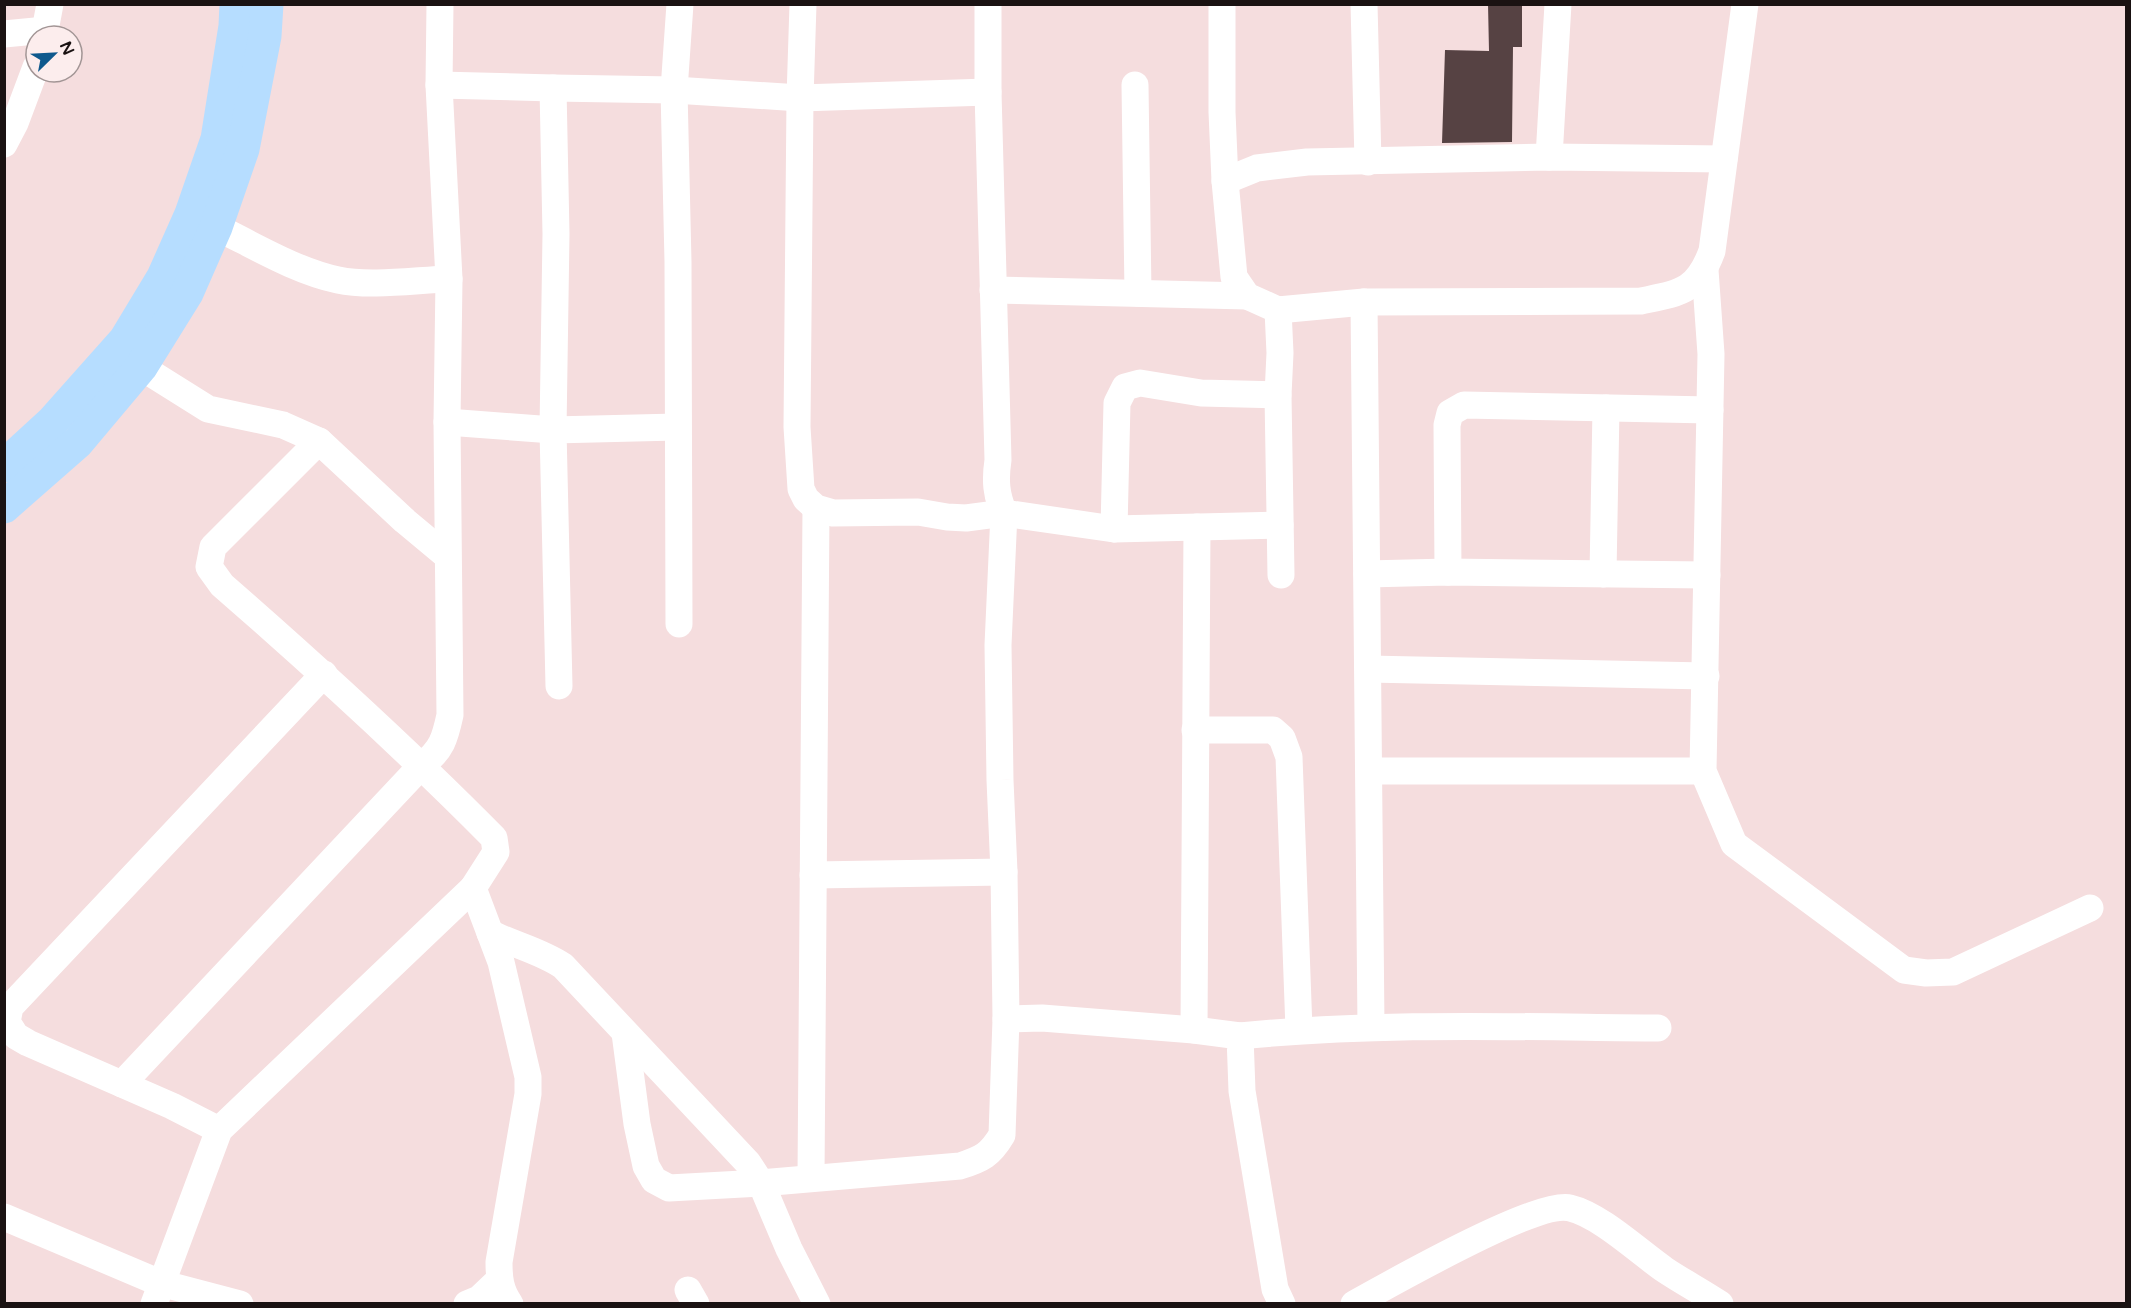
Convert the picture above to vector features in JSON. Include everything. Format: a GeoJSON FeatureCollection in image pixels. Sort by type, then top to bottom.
{"type":"FeatureCollection","features":[{"type":"Feature","properties":{"kind":"main road"},"geometry":{"type":"LineString","coordinates":[[4,507],[78,442],[141,367],[187,293],[216,228],[243,150],[236,108],[236,4]]}},
{"type":"Feature","properties":{"kind":"main road"},"geometry":{"type":"LineString","coordinates":[[4,466],[52,422],[125,340],[163,277],[191,214],[217,139],[236,108],[265,36],[267,4]]}},
{"type":"Feature","properties":{"kind":"street"},"geometry":{"type":"LineString","coordinates":[[123,1084],[422,765],[435,755],[444,738],[450,714],[447,556],[449,279],[439,85],[440,4]]}},
{"type":"Feature","properties":{"kind":"street"},"geometry":{"type":"LineString","coordinates":[[680,4],[674,90],[678,262],[677,428],[680,624]]}},
{"type":"Feature","properties":{"kind":"street"},"geometry":{"type":"LineString","coordinates":[[803,4],[797,427],[801,489],[806,499],[816,508],[833,513],[918,512],[966,518],[1004,513],[1114,529],[1280,525]]}},
{"type":"Feature","properties":{"kind":"street"},"geometry":{"type":"LineString","coordinates":[[625,1033],[637,1124],[646,1166],[654,1180],[669,1188],[960,1166],[980,1159],[993,1150],[1002,1135],[1006,1019],[998,645],[1004,513],[997,498],[996,478],[999,460],[988,92],[988,4]]}},
{"type":"Feature","properties":{"kind":"street"},"geometry":{"type":"LineString","coordinates":[[1222,4],[1222,112],[1225,181],[1234,277],[1247,296]]}},
{"type":"Feature","properties":{"kind":"street"},"geometry":{"type":"LineString","coordinates":[[1364,4],[1368,162]]}},
{"type":"Feature","properties":{"kind":"street"},"geometry":{"type":"LineString","coordinates":[[1549,157],[1558,4]]}},
{"type":"Feature","properties":{"kind":"street"},"geometry":{"type":"LineString","coordinates":[[993,290],[1247,296],[1278,310],[1364,302],[1641,301],[1674,294],[1692,285],[1705,270],[1712,251],[1745,4]]}},
{"type":"Feature","properties":{"kind":"street"},"geometry":{"type":"LineString","coordinates":[[4,34],[47,23]]}},
{"type":"Feature","properties":{"kind":"street"},"geometry":{"type":"LineString","coordinates":[[4,144],[15,123],[30,84]]}},
{"type":"Feature","properties":{"kind":"street"},"geometry":{"type":"LineString","coordinates":[[439,85],[674,90],[800,98],[988,92]]}},
{"type":"Feature","properties":{"kind":"street"},"geometry":{"type":"LineString","coordinates":[[1135,85],[1138,293]]}},
{"type":"Feature","properties":{"kind":"street"},"geometry":{"type":"LineString","coordinates":[[553,88],[556,234],[553,430],[559,686]]}},
{"type":"Feature","properties":{"kind":"street"},"geometry":{"type":"LineString","coordinates":[[1225,181],[1257,168],[1307,162],[1549,157],[1724,159]]}},
{"type":"Feature","properties":{"kind":"street"},"geometry":{"type":"LineString","coordinates":[[216,228],[315,274],[341,280],[362,282],[449,279]]}},
{"type":"Feature","properties":{"kind":"street"},"geometry":{"type":"LineString","coordinates":[[1705,270],[1711,354],[1703,771],[1734,844],[1905,970],[1926,973],[1953,972],[2090,908]]}},
{"type":"Feature","properties":{"kind":"street"},"geometry":{"type":"LineString","coordinates":[[1364,302],[1371,1027]]}},
{"type":"Feature","properties":{"kind":"street"},"geometry":{"type":"LineString","coordinates":[[1278,310],[1281,575]]}},
{"type":"Feature","properties":{"kind":"street"},"geometry":{"type":"LineString","coordinates":[[141,367],[208,409],[283,425],[319,441],[405,521],[447,556]]}},
{"type":"Feature","properties":{"kind":"street"},"geometry":{"type":"LineString","coordinates":[[1114,529],[1117,403],[1125,387],[1140,383],[1201,393],[1278,395]]}},
{"type":"Feature","properties":{"kind":"street"},"geometry":{"type":"LineString","coordinates":[[1448,572],[1447,425],[1450,413],[1464,405],[1710,410]]}},
{"type":"Feature","properties":{"kind":"street"},"geometry":{"type":"LineString","coordinates":[[1604,574],[1606,408]]}},
{"type":"Feature","properties":{"kind":"street"},"geometry":{"type":"LineString","coordinates":[[447,422],[553,430],[677,428]]}},
{"type":"Feature","properties":{"kind":"street"},"geometry":{"type":"LineString","coordinates":[[157,1293],[219,1130],[473,888],[496,852],[494,838],[422,765],[324,674],[222,585],[209,567],[213,547],[319,441]]}},
{"type":"Feature","properties":{"kind":"street"},"geometry":{"type":"LineString","coordinates":[[811,1178],[816,508]]}},
{"type":"Feature","properties":{"kind":"street"},"geometry":{"type":"LineString","coordinates":[[1194,1030],[1197,527]]}},
{"type":"Feature","properties":{"kind":"street"},"geometry":{"type":"LineString","coordinates":[[1367,574],[1448,572],[1707,575]]}},
{"type":"Feature","properties":{"kind":"street"},"geometry":{"type":"LineString","coordinates":[[1368,669],[1706,676]]}},
{"type":"Feature","properties":{"kind":"street"},"geometry":{"type":"LineString","coordinates":[[219,1130],[123,1084],[10,1037],[7,1022],[10,1007],[324,674]]}},
{"type":"Feature","properties":{"kind":"street"},"geometry":{"type":"LineString","coordinates":[[1195,730],[1273,730],[1282,738],[1288,757],[1299,1030]]}},
{"type":"Feature","properties":{"kind":"street"},"geometry":{"type":"LineString","coordinates":[[1370,771],[1703,771]]}},
{"type":"Feature","properties":{"kind":"street"},"geometry":{"type":"LineString","coordinates":[[813,875],[1004,872]]}},
{"type":"Feature","properties":{"kind":"street"},"geometry":{"type":"LineString","coordinates":[[467,1304],[505,1292],[499,1262],[528,1094],[528,1077],[501,962],[473,888]]}},
{"type":"Feature","properties":{"kind":"street"},"geometry":{"type":"LineString","coordinates":[[490,933],[510,943],[539,952],[563,966],[748,1163],[761,1182],[789,1249],[817,1304]]}},
{"type":"Feature","properties":{"kind":"street"},"geometry":{"type":"LineString","coordinates":[[1006,1019],[1042,1018],[1194,1030],[1240,1036],[1299,1030],[1371,1027],[1658,1028]]}},
{"type":"Feature","properties":{"kind":"street"},"geometry":{"type":"LineString","coordinates":[[1240,1036],[1242,1091],[1256,1183],[1275,1289],[1282,1304]]}},
{"type":"Feature","properties":{"kind":"street"},"geometry":{"type":"LineString","coordinates":[[1354,1304],[1458,1249],[1534,1213],[1552,1208],[1569,1207],[1592,1217],[1666,1270],[1720,1304]]}},
{"type":"Feature","properties":{"kind":"street"},"geometry":{"type":"LineString","coordinates":[[4,1217],[157,1293],[240,1304]]}},
{"type":"Feature","properties":{"kind":"building"},"geometry":{"type":"Polygon","coordinates":[[[1488,4],[1522,4],[1522,47],[1513,47],[1512,142],[1442,143],[1445,50],[1489,51],[1488,4]]]}}]}
